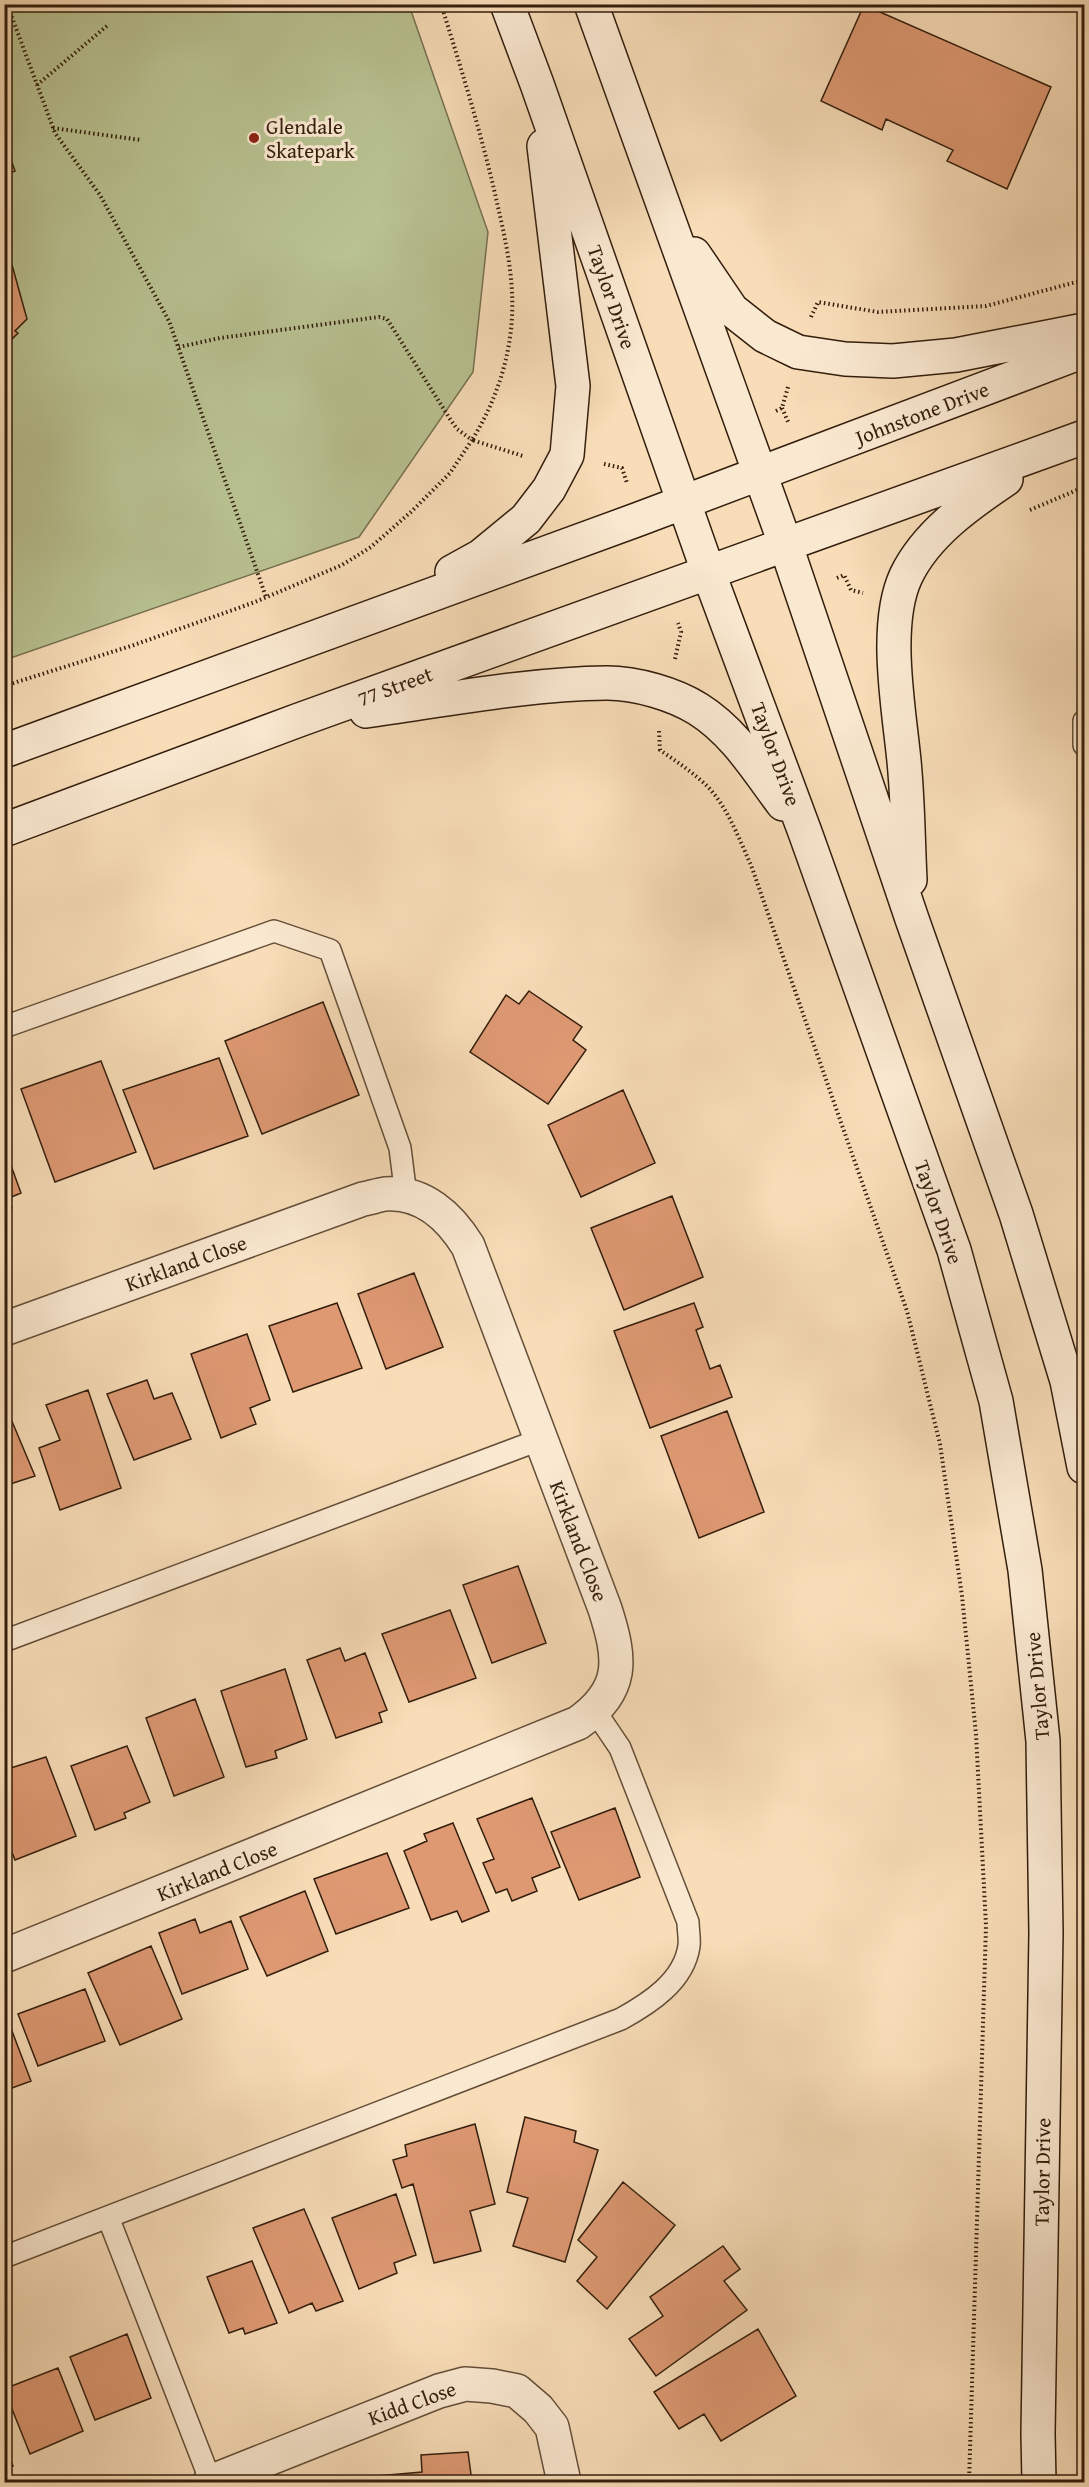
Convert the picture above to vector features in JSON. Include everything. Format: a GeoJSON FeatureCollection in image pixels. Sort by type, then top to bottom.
{"type":"FeatureCollection","features":[{"type":"Feature","properties":{"kind":"main road","name":"Taylor Drive"},"geometry":{"type":"LineString","coordinates":[[507,4],[709,574],[806,836],[954,1250],[996,1401],[1025,1570],[1043,1741],[1046,1932],[1039,2482]]}},
{"type":"Feature","properties":{"kind":"main road"},"geometry":{"type":"LineString","coordinates":[[591,4],[786,546],[912,919],[1016,1214],[1067,1381],[1084,1467]]}},
{"type":"Feature","properties":{"kind":"main road"},"geometry":{"type":"LineString","coordinates":[[370,618],[481,556],[526,519],[549,489],[567,455],[573,386],[537,84]]}},
{"type":"Feature","properties":{"kind":"main road"},"geometry":{"type":"LineString","coordinates":[[669,217],[732,310],[765,336],[798,352],[845,359],[893,361],[956,355],[1084,330]]}},
{"type":"Feature","properties":{"kind":"main road","name":"Johnstone Drive"},"geometry":{"type":"LineString","coordinates":[[760,474],[1084,351]]}},
{"type":"Feature","properties":{"kind":"main road"},"geometry":{"type":"LineString","coordinates":[[786,546],[1084,437]]}},
{"type":"Feature","properties":{"kind":"main road"},"geometry":{"type":"LineString","coordinates":[[912,919],[905,764],[896,685],[895,637],[899,601],[906,576],[926,548],[963,508],[1047,451]]}},
{"type":"Feature","properties":{"kind":"main road"},"geometry":{"type":"LineString","coordinates":[[4,751],[760,474]]}},
{"type":"Feature","properties":{"kind":"main road","name":"77 Street"},"geometry":{"type":"LineString","coordinates":[[4,830],[299,720],[786,546]]}},
{"type":"Feature","properties":{"kind":"main road"},"geometry":{"type":"LineString","coordinates":[[299,720],[542,688],[609,683],[667,693],[699,709],[732,736],[806,836]]}},
{"type":"Feature","properties":{"kind":"main road","name":"Kirkland Close"},"geometry":{"type":"LineString","coordinates":[[4,1329],[338,1208],[386,1194],[406,1196],[431,1206],[445,1215],[468,1246],[615,1638],[618,1660],[616,1680],[595,1711],[578,1723],[4,1956]]}},
{"type":"Feature","properties":{"kind":"main road","name":"Kidd Close"},"geometry":{"type":"LineString","coordinates":[[210,2482],[439,2391],[465,2384],[517,2391],[538,2409],[552,2427],[564,2482]]}},
{"type":"Feature","properties":{"kind":"lane"},"geometry":{"type":"LineString","coordinates":[[1084,721],[1084,745]]}},
{"type":"Feature","properties":{"kind":"lane"},"geometry":{"type":"LineString","coordinates":[[4,1027],[274,931],[330,950],[400,1148],[406,1196]]}},
{"type":"Feature","properties":{"kind":"lane"},"geometry":{"type":"LineString","coordinates":[[4,1641],[539,1440]]}},
{"type":"Feature","properties":{"kind":"lane"},"geometry":{"type":"LineString","coordinates":[[4,2257],[621,2019],[645,2006],[666,1987],[683,1967],[690,1945],[688,1922],[620,1748],[595,1711]]}},
{"type":"Feature","properties":{"kind":"lane"},"geometry":{"type":"LineString","coordinates":[[108,2217],[210,2482]]}},
{"type":"Feature","properties":{"kind":"path"},"geometry":{"type":"LineString","coordinates":[[7,4],[53,129],[100,195],[156,295],[179,346],[195,398],[266,597]]}},
{"type":"Feature","properties":{"kind":"path"},"geometry":{"type":"LineString","coordinates":[[4,686],[134,645],[266,597],[342,565],[371,547],[412,511],[450,474],[472,440],[487,416],[505,366],[512,315],[509,264],[492,178],[441,4]]}},
{"type":"Feature","properties":{"kind":"path"},"geometry":{"type":"LineString","coordinates":[[37,85],[108,25]]}},
{"type":"Feature","properties":{"kind":"path"},"geometry":{"type":"LineString","coordinates":[[53,129],[141,140]]}},
{"type":"Feature","properties":{"kind":"path"},"geometry":{"type":"LineString","coordinates":[[809,323],[818,302],[878,312],[986,306],[1084,280]]}},
{"type":"Feature","properties":{"kind":"path"},"geometry":{"type":"LineString","coordinates":[[179,346],[220,338],[379,317],[387,319],[457,429],[472,440],[523,458],[524,450]]}},
{"type":"Feature","properties":{"kind":"path"},"geometry":{"type":"LineString","coordinates":[[768,415],[782,408],[790,378]]}},
{"type":"Feature","properties":{"kind":"path"},"geometry":{"type":"LineString","coordinates":[[594,462],[622,468],[629,489]]}},
{"type":"Feature","properties":{"kind":"path"},"geometry":{"type":"LineString","coordinates":[[1020,516],[1040,504],[1084,487]]}},
{"type":"Feature","properties":{"kind":"path"},"geometry":{"type":"LineString","coordinates":[[827,581],[844,575],[851,590],[867,594]]}},
{"type":"Feature","properties":{"kind":"path"},"geometry":{"type":"LineString","coordinates":[[673,666],[681,632],[676,618]]}},
{"type":"Feature","properties":{"kind":"path"},"geometry":{"type":"LineString","coordinates":[[659,729],[660,750],[710,788],[732,824],[751,865],[907,1311],[940,1444],[962,1596],[975,1722],[986,1926],[969,2482]]}},
{"type":"Feature","properties":{"kind":"green space"},"geometry":{"type":"Polygon","coordinates":[[[4,5],[409,5],[488,232],[473,372],[359,537],[5,660],[4,5]]]}},
{"type":"Feature","properties":{"kind":"building"},"geometry":{"type":"Polygon","coordinates":[[[864,5],[1051,87],[1007,189],[947,161],[953,150],[886,119],[882,130],[821,101],[864,5]]]}},
{"type":"Feature","properties":{"kind":"building"},"geometry":{"type":"Polygon","coordinates":[[[8,151],[15,171],[4,175],[4,153],[8,151]]]}},
{"type":"Feature","properties":{"kind":"building"},"geometry":{"type":"Polygon","coordinates":[[[4,236],[27,319],[15,331],[18,333],[4,347],[4,236]]]}},
{"type":"Feature","properties":{"kind":"building"},"geometry":{"type":"Polygon","coordinates":[[[529,991],[582,1027],[573,1040],[586,1050],[548,1104],[470,1052],[506,995],[519,1004],[529,991]]]}},
{"type":"Feature","properties":{"kind":"building"},"geometry":{"type":"Polygon","coordinates":[[[323,1002],[359,1095],[262,1134],[225,1041],[323,1002]]]}},
{"type":"Feature","properties":{"kind":"building"},"geometry":{"type":"Polygon","coordinates":[[[219,1058],[248,1136],[154,1169],[123,1090],[219,1058]]]}},
{"type":"Feature","properties":{"kind":"building"},"geometry":{"type":"Polygon","coordinates":[[[101,1061],[136,1152],[55,1182],[21,1089],[101,1061]]]}},
{"type":"Feature","properties":{"kind":"building"},"geometry":{"type":"Polygon","coordinates":[[[623,1090],[655,1163],[581,1197],[548,1125],[623,1090]]]}},
{"type":"Feature","properties":{"kind":"building"},"geometry":{"type":"Polygon","coordinates":[[[4,1146],[21,1193],[9,1198],[12,1208],[4,1211],[4,1146]]]}},
{"type":"Feature","properties":{"kind":"building"},"geometry":{"type":"Polygon","coordinates":[[[672,1196],[703,1277],[624,1310],[591,1228],[672,1196]]]}},
{"type":"Feature","properties":{"kind":"building"},"geometry":{"type":"Polygon","coordinates":[[[414,1273],[443,1347],[386,1369],[358,1294],[414,1273]]]}},
{"type":"Feature","properties":{"kind":"building"},"geometry":{"type":"Polygon","coordinates":[[[337,1303],[362,1368],[293,1392],[269,1326],[337,1303]]]}},
{"type":"Feature","properties":{"kind":"building"},"geometry":{"type":"Polygon","coordinates":[[[694,1303],[703,1327],[696,1330],[710,1369],[720,1365],[732,1397],[650,1428],[614,1331],[694,1303]]]}},
{"type":"Feature","properties":{"kind":"building"},"geometry":{"type":"Polygon","coordinates":[[[247,1334],[270,1400],[250,1408],[256,1424],[221,1438],[191,1354],[247,1334]]]}},
{"type":"Feature","properties":{"kind":"building"},"geometry":{"type":"Polygon","coordinates":[[[147,1380],[154,1399],[172,1393],[191,1439],[134,1460],[107,1394],[147,1380]]]}},
{"type":"Feature","properties":{"kind":"building"},"geometry":{"type":"Polygon","coordinates":[[[88,1390],[121,1488],[60,1510],[39,1448],[60,1440],[46,1405],[88,1390]]]}},
{"type":"Feature","properties":{"kind":"building"},"geometry":{"type":"Polygon","coordinates":[[[727,1411],[764,1512],[699,1538],[661,1436],[727,1411]]]}},
{"type":"Feature","properties":{"kind":"building"},"geometry":{"type":"Polygon","coordinates":[[[11,1419],[35,1476],[4,1486],[4,1421],[11,1419]]]}},
{"type":"Feature","properties":{"kind":"building"},"geometry":{"type":"Polygon","coordinates":[[[518,1566],[546,1643],[492,1663],[463,1585],[518,1566]]]}},
{"type":"Feature","properties":{"kind":"building"},"geometry":{"type":"Polygon","coordinates":[[[450,1610],[476,1678],[409,1702],[382,1634],[450,1610]]]}},
{"type":"Feature","properties":{"kind":"building"},"geometry":{"type":"Polygon","coordinates":[[[340,1648],[345,1661],[365,1653],[387,1710],[379,1713],[382,1722],[336,1738],[307,1660],[340,1648]]]}},
{"type":"Feature","properties":{"kind":"building"},"geometry":{"type":"Polygon","coordinates":[[[285,1669],[307,1739],[275,1751],[277,1758],[246,1767],[221,1691],[285,1669]]]}},
{"type":"Feature","properties":{"kind":"building"},"geometry":{"type":"Polygon","coordinates":[[[195,1699],[224,1777],[174,1796],[146,1718],[195,1699]]]}},
{"type":"Feature","properties":{"kind":"building"},"geometry":{"type":"Polygon","coordinates":[[[127,1746],[150,1802],[124,1813],[126,1818],[95,1830],[71,1766],[127,1746]]]}},
{"type":"Feature","properties":{"kind":"building"},"geometry":{"type":"Polygon","coordinates":[[[46,1757],[76,1836],[15,1860],[4,1833],[4,1770],[46,1757]]]}},
{"type":"Feature","properties":{"kind":"building"},"geometry":{"type":"Polygon","coordinates":[[[532,1798],[560,1867],[532,1878],[537,1891],[512,1901],[507,1889],[496,1893],[483,1863],[494,1859],[477,1819],[532,1798]]]}},
{"type":"Feature","properties":{"kind":"building"},"geometry":{"type":"Polygon","coordinates":[[[615,1808],[640,1877],[579,1900],[551,1832],[615,1808]]]}},
{"type":"Feature","properties":{"kind":"building"},"geometry":{"type":"Polygon","coordinates":[[[453,1823],[489,1911],[462,1922],[457,1911],[431,1920],[404,1851],[427,1841],[424,1834],[453,1823]]]}},
{"type":"Feature","properties":{"kind":"building"},"geometry":{"type":"Polygon","coordinates":[[[387,1853],[409,1908],[336,1934],[314,1879],[387,1853]]]}},
{"type":"Feature","properties":{"kind":"building"},"geometry":{"type":"Polygon","coordinates":[[[305,1891],[328,1951],[267,1976],[240,1917],[305,1891]]]}},
{"type":"Feature","properties":{"kind":"building"},"geometry":{"type":"Polygon","coordinates":[[[195,1919],[200,1933],[231,1921],[248,1969],[182,1994],[159,1933],[195,1919]]]}},
{"type":"Feature","properties":{"kind":"building"},"geometry":{"type":"Polygon","coordinates":[[[151,1946],[182,2019],[120,2045],[88,1973],[151,1946]]]}},
{"type":"Feature","properties":{"kind":"building"},"geometry":{"type":"Polygon","coordinates":[[[85,1989],[105,2041],[38,2066],[18,2014],[85,1989]]]}},
{"type":"Feature","properties":{"kind":"building"},"geometry":{"type":"Polygon","coordinates":[[[4,2010],[31,2081],[4,2091],[4,2010]]]}},
{"type":"Feature","properties":{"kind":"building"},"geometry":{"type":"Polygon","coordinates":[[[525,2117],[576,2131],[574,2142],[598,2150],[565,2262],[513,2246],[528,2198],[507,2192],[525,2117]]]}},
{"type":"Feature","properties":{"kind":"building"},"geometry":{"type":"Polygon","coordinates":[[[475,2124],[495,2204],[470,2211],[481,2251],[434,2263],[413,2184],[402,2188],[393,2160],[407,2156],[405,2145],[475,2124]]]}},
{"type":"Feature","properties":{"kind":"building"},"geometry":{"type":"Polygon","coordinates":[[[623,2182],[675,2225],[607,2309],[577,2281],[597,2257],[578,2240],[623,2182]]]}},
{"type":"Feature","properties":{"kind":"building"},"geometry":{"type":"Polygon","coordinates":[[[396,2194],[416,2255],[394,2263],[397,2273],[359,2289],[332,2218],[396,2194]]]}},
{"type":"Feature","properties":{"kind":"building"},"geometry":{"type":"Polygon","coordinates":[[[304,2209],[343,2301],[316,2311],[312,2303],[289,2313],[253,2228],[304,2209]]]}},
{"type":"Feature","properties":{"kind":"building"},"geometry":{"type":"Polygon","coordinates":[[[723,2246],[740,2269],[724,2281],[747,2310],[656,2376],[629,2339],[663,2316],[650,2297],[723,2246]]]}},
{"type":"Feature","properties":{"kind":"building"},"geometry":{"type":"Polygon","coordinates":[[[252,2261],[277,2323],[245,2334],[243,2328],[229,2333],[207,2277],[252,2261]]]}},
{"type":"Feature","properties":{"kind":"building"},"geometry":{"type":"Polygon","coordinates":[[[758,2329],[796,2396],[721,2441],[704,2414],[679,2429],[654,2392],[758,2329]]]}},
{"type":"Feature","properties":{"kind":"building"},"geometry":{"type":"Polygon","coordinates":[[[127,2334],[151,2398],[95,2420],[70,2357],[127,2334]]]}},
{"type":"Feature","properties":{"kind":"building"},"geometry":{"type":"Polygon","coordinates":[[[58,2368],[83,2431],[30,2454],[4,2389],[58,2368]]]}},
{"type":"Feature","properties":{"kind":"building"},"geometry":{"type":"Polygon","coordinates":[[[4,2443],[13,2466],[4,2469],[4,2443]]]}},
{"type":"Feature","properties":{"kind":"building"},"geometry":{"type":"Polygon","coordinates":[[[468,2452],[472,2482],[367,2482],[366,2477],[422,2472],[421,2455],[468,2452]]]}},
{"type":"Feature","properties":{"kind":"place","name":"Glendale Skatepark"},"geometry":{"type":"Point","coordinates":[254,138]}}]}
